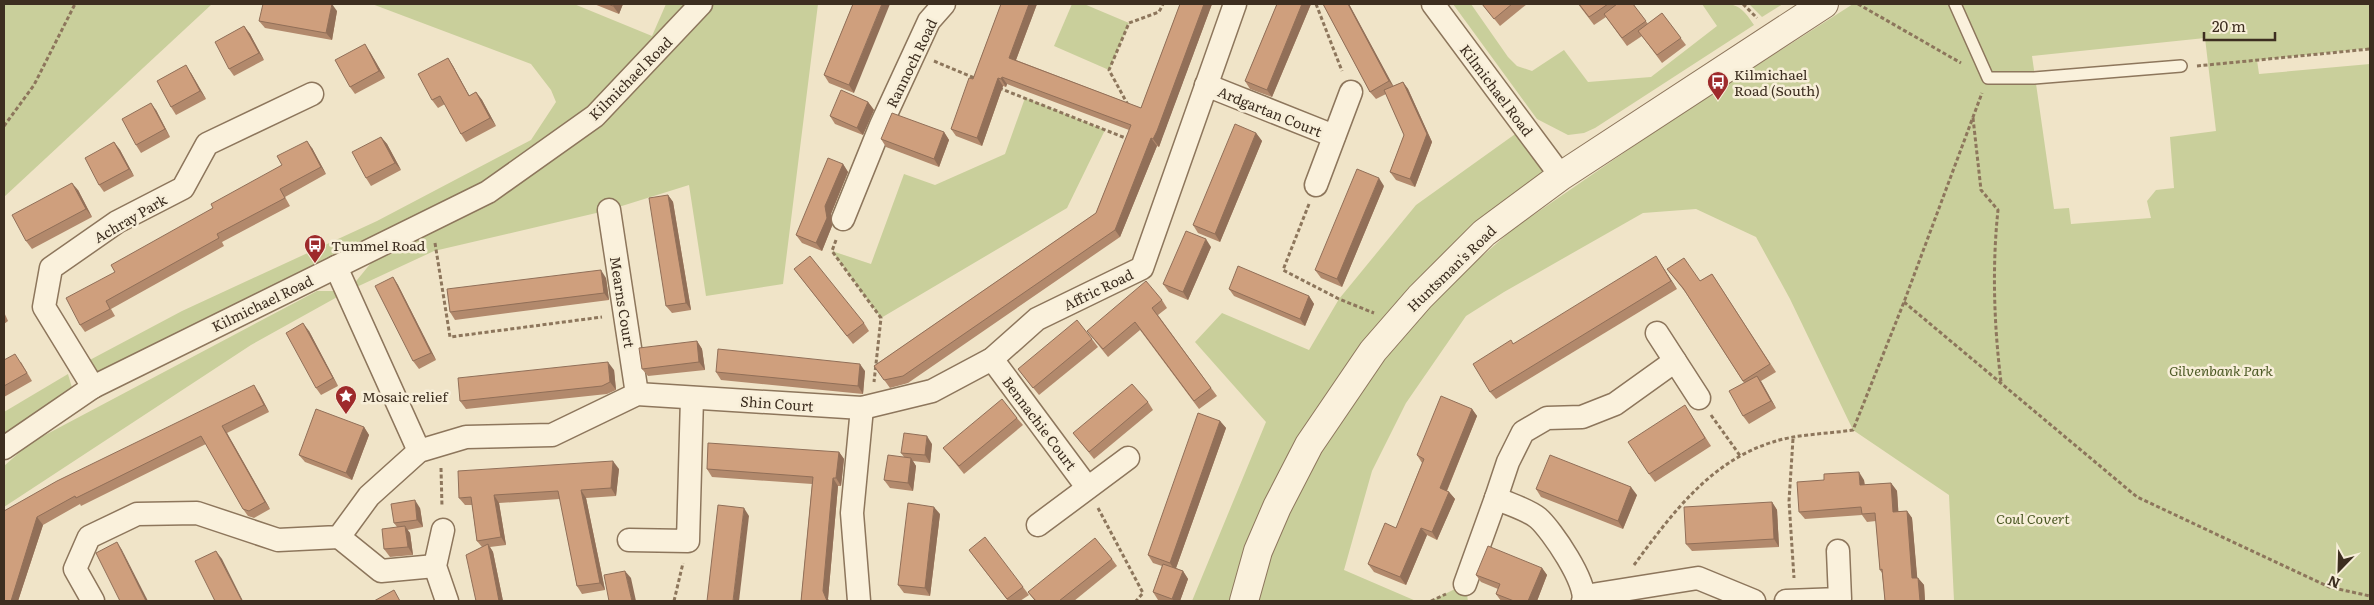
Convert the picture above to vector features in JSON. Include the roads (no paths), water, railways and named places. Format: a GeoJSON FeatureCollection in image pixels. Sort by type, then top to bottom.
{"type":"FeatureCollection","features":[{"type":"Feature","properties":{"kind":"street","name":"Kilmichael Road"},"geometry":{"type":"LineString","coordinates":[[4,448],[93,387],[488,192],[595,116],[700,4]]}},
{"type":"Feature","properties":{"kind":"street","name":"Rannoch Road"},"geometry":{"type":"LineString","coordinates":[[843,218],[882,124],[929,21],[944,4]]}},
{"type":"Feature","properties":{"kind":"street","name":"Affric Road"},"geometry":{"type":"LineString","coordinates":[[867,407],[932,391],[992,359],[1037,319],[1142,268],[1235,4]]}},
{"type":"Feature","properties":{"kind":"street","name":"Kilmichael Road"},"geometry":{"type":"LineString","coordinates":[[1433,4],[1560,176]]}},
{"type":"Feature","properties":{"kind":"street","name":"Huntsman's Road"},"geometry":{"type":"LineString","coordinates":[[1244,601],[1258,551],[1291,478],[1309,445],[1373,351],[1420,297],[1484,233],[1560,176],[1824,4]]}},
{"type":"Feature","properties":{"kind":"street","name":"Ardgartan Court"},"geometry":{"type":"LineString","coordinates":[[1206,85],[1334,136]]}},
{"type":"Feature","properties":{"kind":"street","name":"Ardgartan Court"},"geometry":{"type":"LineString","coordinates":[[1316,185],[1350,92]]}},
{"type":"Feature","properties":{"kind":"street","name":"Achray Park"},"geometry":{"type":"LineString","coordinates":[[93,387],[44,307],[51,268],[117,222],[183,188],[206,144],[312,94]]}},
{"type":"Feature","properties":{"kind":"street","name":"Mearns Court"},"geometry":{"type":"LineString","coordinates":[[609,210],[637,394]]}},
{"type":"Feature","properties":{"kind":"street"},"geometry":{"type":"LineString","coordinates":[[336,267],[430,448]]}},
{"type":"Feature","properties":{"kind":"street"},"geometry":{"type":"LineString","coordinates":[[1657,333],[1699,398]]}},
{"type":"Feature","properties":{"kind":"street","name":"Bennachie Court"},"geometry":{"type":"LineString","coordinates":[[992,359],[1087,487]]}},
{"type":"Feature","properties":{"kind":"street"},"geometry":{"type":"LineString","coordinates":[[1465,584],[1508,462],[1523,432],[1547,418],[1582,417],[1615,404],[1675,361]]}},
{"type":"Feature","properties":{"kind":"street"},"geometry":{"type":"LineString","coordinates":[[339,537],[369,496],[430,448],[466,437],[552,435],[637,394],[692,398],[688,541],[629,540]]}},
{"type":"Feature","properties":{"kind":"street","name":"Shin Court"},"geometry":{"type":"LineString","coordinates":[[692,398],[867,407]]}},
{"type":"Feature","properties":{"kind":"street"},"geometry":{"type":"LineString","coordinates":[[859,601],[852,514],[867,407]]}},
{"type":"Feature","properties":{"kind":"street"},"geometry":{"type":"LineString","coordinates":[[1038,525],[1128,458]]}},
{"type":"Feature","properties":{"kind":"street"},"geometry":{"type":"LineString","coordinates":[[1496,498],[1538,518],[1576,570],[1584,599],[1614,591],[1698,578],[1754,601]]}},
{"type":"Feature","properties":{"kind":"street"},"geometry":{"type":"LineString","coordinates":[[93,601],[75,569],[89,537],[137,514],[197,513],[278,540],[339,537],[381,571],[435,566]]}},
{"type":"Feature","properties":{"kind":"street"},"geometry":{"type":"LineString","coordinates":[[442,530],[435,566],[448,601]]}},
{"type":"Feature","properties":{"kind":"street"},"geometry":{"type":"LineString","coordinates":[[1786,601],[1840,599],[1838,551]]}},
{"type":"Feature","properties":{"kind":"lane"},"geometry":{"type":"LineString","coordinates":[[1955,4],[1988,78],[2034,78],[2180,66]]}},
{"type":"Feature","properties":{"kind":"place","name":"Kilmichael Road (South)"},"geometry":{"type":"Point","coordinates":[1718,101]}},
{"type":"Feature","properties":{"kind":"place","name":"Tummel Road"},"geometry":{"type":"Point","coordinates":[315,264]}},
{"type":"Feature","properties":{"kind":"place","name":"Mosaic relief"},"geometry":{"type":"Point","coordinates":[346,415]}},
{"type":"Feature","properties":{"kind":"park label","name":"Gilvenbank Park"},"geometry":{"type":"Point","coordinates":[2221,370]}},
{"type":"Feature","properties":{"kind":"park label","name":"Coul Covert"},"geometry":{"type":"Point","coordinates":[2033,518]}}]}
